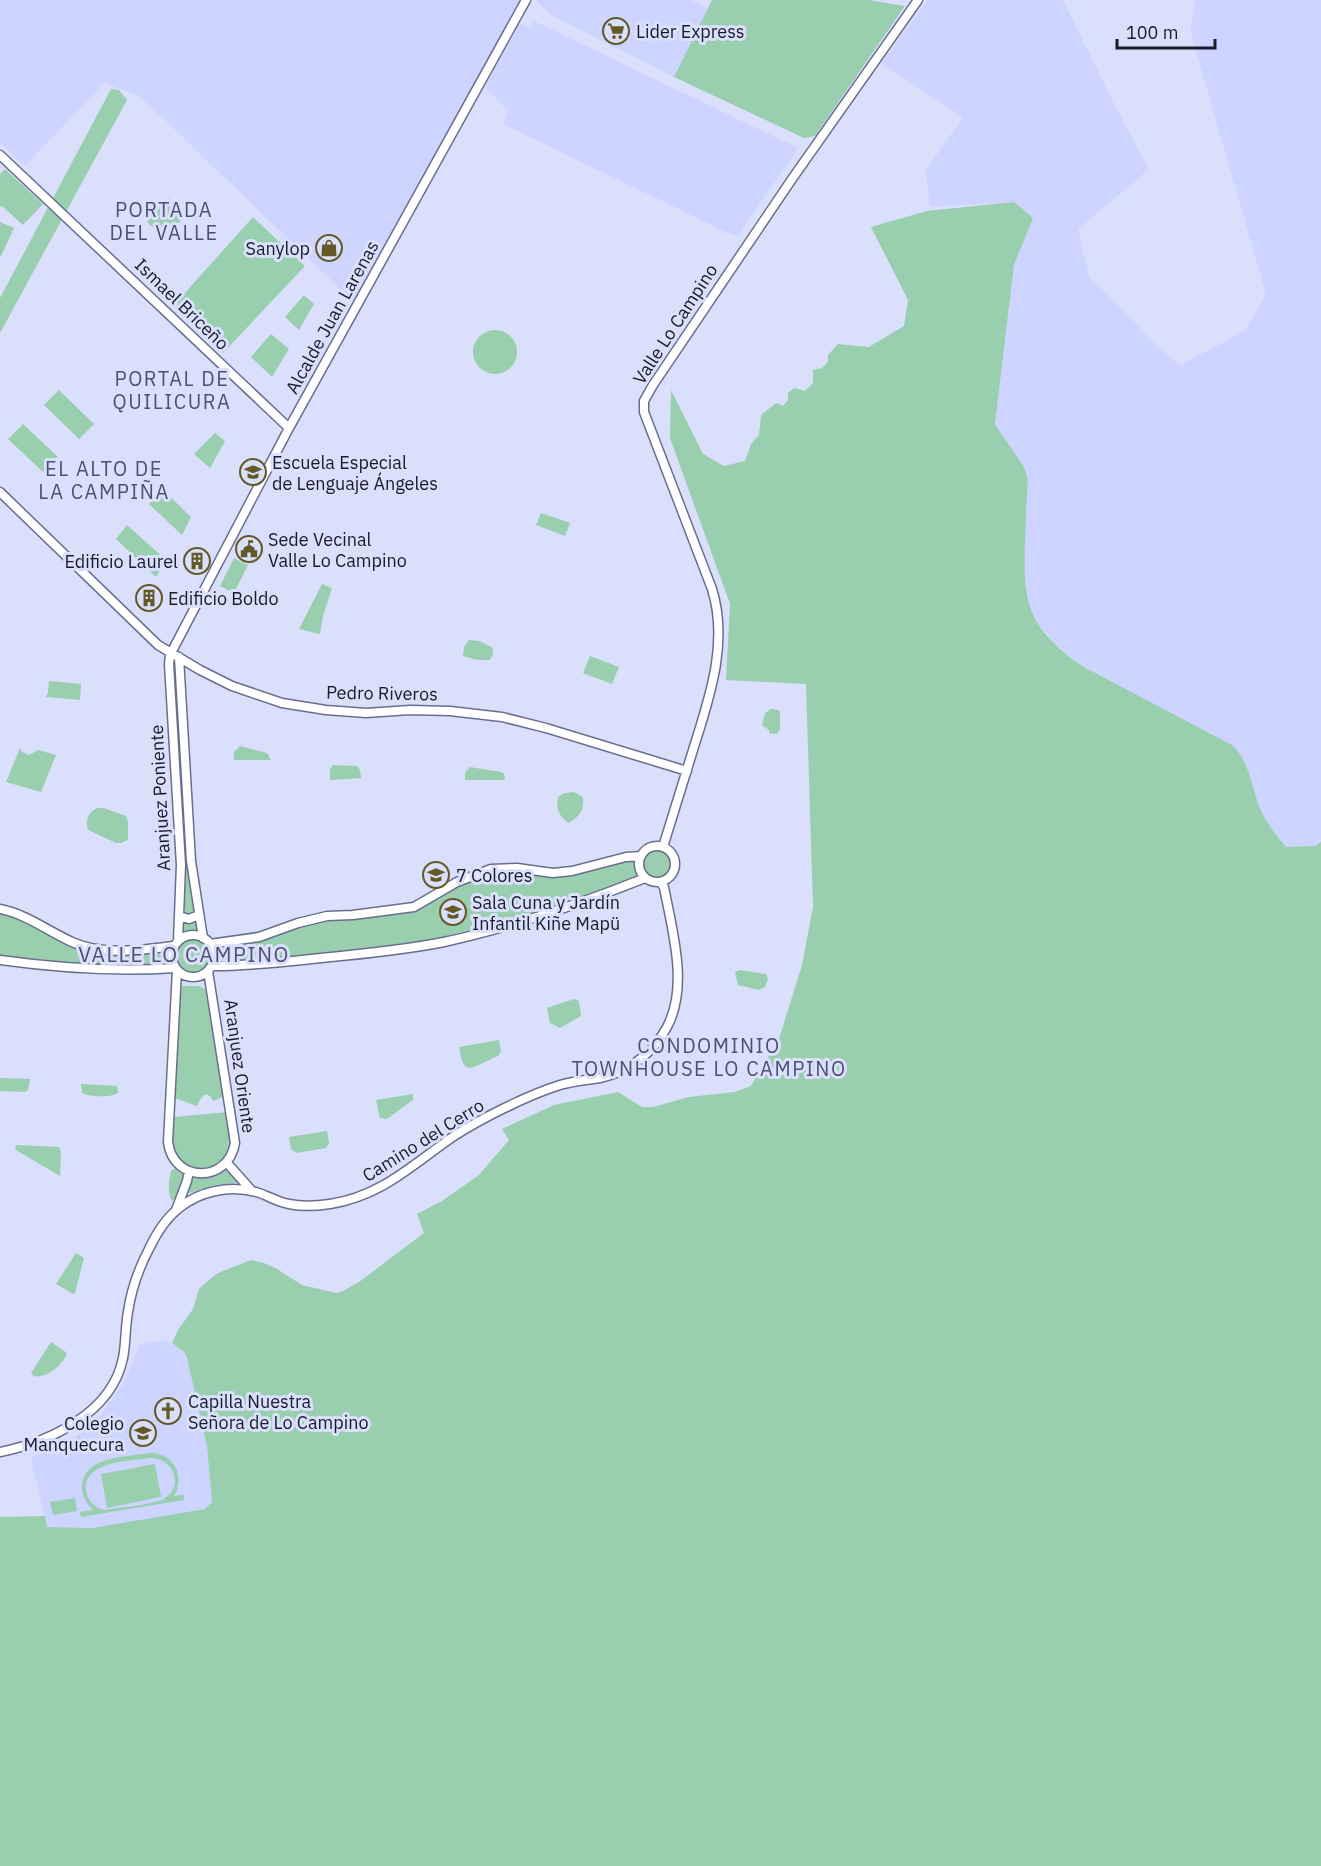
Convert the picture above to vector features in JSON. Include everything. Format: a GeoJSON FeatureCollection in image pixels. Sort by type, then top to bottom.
{"type":"FeatureCollection","features":[{"type":"Feature","properties":{"kind":"street","name":"Alcalde Juan Larenas"},"geometry":{"type":"LineString","coordinates":[[175,655],[289,428],[526,0]]}},
{"type":"Feature","properties":{"kind":"street","name":"Valle Lo Campino"},"geometry":{"type":"LineString","coordinates":[[663,847],[712,684],[718,637],[718,614],[712,590],[644,412],[644,401],[785,189],[918,0]]}},
{"type":"Feature","properties":{"kind":"street","name":"Ismael Briceño"},"geometry":{"type":"LineString","coordinates":[[0,155],[289,428]]}},
{"type":"Feature","properties":{"kind":"street","name":"Pedro Riveros"},"geometry":{"type":"LineString","coordinates":[[0,492],[158,645],[232,686],[297,706],[345,712],[434,710],[487,714],[532,724],[687,771]]}},
{"type":"Feature","properties":{"kind":"street"},"geometry":{"type":"LineString","coordinates":[[175,655],[191,861],[202,938]]}},
{"type":"Feature","properties":{"kind":"street","name":"Aranjuez Poniente"},"geometry":{"type":"LineString","coordinates":[[175,655],[169,664],[181,865],[176,944]]}},
{"type":"Feature","properties":{"kind":"street"},"geometry":{"type":"LineString","coordinates":[[210,944],[259,936],[327,916],[414,907],[457,882],[491,869],[518,868],[553,873],[572,871],[626,857],[641,856],[651,847],[663,847],[672,853],[676,867],[670,878],[662,883],[653,882],[645,878],[639,868],[641,856]]}},
{"type":"Feature","properties":{"kind":"street"},"geometry":{"type":"LineString","coordinates":[[0,960],[70,968],[176,969],[190,977],[200,976],[210,968],[362,955],[442,942],[544,915],[645,878]]}},
{"type":"Feature","properties":{"kind":"street","name":"Camino del Cerro"},"geometry":{"type":"LineString","coordinates":[[0,1452],[29,1444],[61,1430],[91,1411],[108,1393],[117,1378],[122,1362],[129,1306],[140,1270],[157,1234],[175,1211],[193,1199],[211,1192],[230,1189],[252,1191],[281,1202],[303,1206],[326,1205],[357,1198],[388,1184],[452,1138],[489,1117],[551,1088],[617,1073],[641,1059],[656,1044],[668,1026],[675,1010],[678,994],[678,971],[662,883]]}},
{"type":"Feature","properties":{"kind":"street"},"geometry":{"type":"LineString","coordinates":[[0,909],[26,918],[65,938],[89,947],[125,950],[176,944],[189,935],[202,938],[210,944],[214,952],[210,968]]}},
{"type":"Feature","properties":{"kind":"street"},"geometry":{"type":"LineString","coordinates":[[179,916],[191,919],[199,915]]}},
{"type":"Feature","properties":{"kind":"street"},"geometry":{"type":"LineString","coordinates":[[176,944],[172,959],[176,969],[169,1147],[173,1158],[189,1171],[209,1173],[227,1162],[252,1191]]}},
{"type":"Feature","properties":{"kind":"street","name":"Aranjuez Oriente"},"geometry":{"type":"LineString","coordinates":[[210,968],[235,1134],[234,1149],[227,1162]]}},
{"type":"Feature","properties":{"kind":"street"},"geometry":{"type":"LineString","coordinates":[[175,1211],[188,1181],[189,1171]]}},
{"type":"Feature","properties":{"kind":"shaded area"},"geometry":{"type":"Polygon","coordinates":[[[0,0],[520,0],[355,303],[140,96],[104,83],[25,166],[0,143],[0,0]]]}},
{"type":"Feature","properties":{"kind":"shaded area"},"geometry":{"type":"Polygon","coordinates":[[[537,0],[691,0],[708,9],[674,77],[551,15],[537,0]]]}},
{"type":"Feature","properties":{"kind":"shaded area"},"geometry":{"type":"Polygon","coordinates":[[[928,0],[1063,0],[1149,169],[1078,229],[1089,277],[1158,347],[1181,365],[1245,331],[1266,294],[1190,30],[1196,0],[1321,0],[1321,842],[1315,846],[1286,848],[1266,821],[1254,793],[1246,765],[1232,745],[1082,666],[1055,644],[1040,626],[1031,610],[1025,593],[1024,575],[1027,473],[995,425],[1014,265],[1033,218],[1013,202],[930,207],[926,170],[963,117],[881,64],[928,0]]]}},
{"type":"Feature","properties":{"kind":"shaded area"},"geometry":{"type":"Polygon","coordinates":[[[534,21],[798,148],[737,237],[503,124],[509,112],[485,87],[520,23],[530,28],[534,21]]]}},
{"type":"Feature","properties":{"kind":"shaded area","name":"Colegio Manquecura"},"geometry":{"type":"Polygon","coordinates":[[[167,1341],[180,1349],[187,1358],[207,1446],[212,1502],[205,1509],[92,1528],[47,1527],[31,1458],[65,1443],[94,1424],[125,1381],[139,1346],[148,1342],[167,1341]]]}},
{"type":"Feature","properties":{"kind":"green space"},"geometry":{"type":"Polygon","coordinates":[[[712,0],[869,0],[905,6],[815,136],[804,138],[674,77],[712,0]]]}},
{"type":"Feature","properties":{"kind":"green space"},"geometry":{"type":"Polygon","coordinates":[[[111,89],[119,90],[127,100],[0,333],[0,298],[111,89]]]}},
{"type":"Feature","properties":{"kind":"green space"},"geometry":{"type":"Polygon","coordinates":[[[5,169],[43,204],[23,225],[2,206],[0,207],[0,174],[5,169]]]}},
{"type":"Feature","properties":{"kind":"green space"},"geometry":{"type":"Polygon","coordinates":[[[169,198],[186,215],[164,238],[147,222],[169,198]]]}},
{"type":"Feature","properties":{"kind":"green space"},"geometry":{"type":"Polygon","coordinates":[[[1014,202],[1033,218],[1014,265],[995,424],[1027,475],[1025,581],[1034,616],[1044,632],[1060,649],[1082,666],[1232,745],[1243,759],[1265,819],[1286,847],[1315,846],[1321,842],[1321,1866],[0,1866],[0,1517],[45,1516],[47,1527],[92,1528],[205,1509],[212,1502],[207,1446],[187,1358],[184,1352],[172,1343],[193,1309],[199,1289],[216,1274],[251,1260],[277,1269],[302,1285],[336,1293],[341,1292],[359,1282],[424,1233],[417,1214],[442,1201],[479,1175],[509,1140],[502,1129],[554,1105],[618,1092],[642,1107],[653,1107],[689,1097],[735,1092],[751,1086],[779,1039],[802,965],[813,907],[806,684],[726,680],[730,604],[670,438],[671,390],[703,454],[724,466],[745,461],[751,444],[759,435],[761,415],[776,403],[783,406],[788,400],[788,393],[794,388],[805,391],[813,383],[813,370],[822,368],[828,362],[828,355],[838,344],[869,347],[904,326],[908,300],[871,227],[927,211],[1014,202]]]}},
{"type":"Feature","properties":{"kind":"green space"},"geometry":{"type":"Polygon","coordinates":[[[253,217],[305,266],[223,353],[174,305],[253,217]]]}},
{"type":"Feature","properties":{"kind":"green space"},"geometry":{"type":"Polygon","coordinates":[[[0,222],[14,228],[1,256],[0,256],[0,222]]]}},
{"type":"Feature","properties":{"kind":"green space"},"geometry":{"type":"Polygon","coordinates":[[[304,295],[314,304],[299,330],[285,317],[304,295]]]}},
{"type":"Feature","properties":{"kind":"green space"},"geometry":{"type":"Polygon","coordinates":[[[495,330],[504,331],[511,336],[516,343],[516,361],[511,368],[504,373],[495,374],[486,373],[479,368],[474,361],[473,352],[474,343],[479,336],[486,331],[495,330]]]}},
{"type":"Feature","properties":{"kind":"green space"},"geometry":{"type":"Polygon","coordinates":[[[271,334],[289,349],[272,377],[251,357],[271,334]]]}},
{"type":"Feature","properties":{"kind":"green space"},"geometry":{"type":"Polygon","coordinates":[[[59,390],[94,424],[79,439],[44,405],[59,390]]]}},
{"type":"Feature","properties":{"kind":"green space"},"geometry":{"type":"Polygon","coordinates":[[[23,424],[58,457],[43,472],[8,439],[23,424]]]}},
{"type":"Feature","properties":{"kind":"green space"},"geometry":{"type":"Polygon","coordinates":[[[215,433],[225,441],[210,468],[194,454],[215,433]]]}},
{"type":"Feature","properties":{"kind":"green space"},"geometry":{"type":"Polygon","coordinates":[[[162,489],[191,517],[182,535],[149,504],[162,489]]]}},
{"type":"Feature","properties":{"kind":"green space"},"geometry":{"type":"Polygon","coordinates":[[[541,513],[570,523],[565,536],[536,525],[541,513]]]}},
{"type":"Feature","properties":{"kind":"green space"},"geometry":{"type":"Polygon","coordinates":[[[127,525],[166,560],[156,577],[116,539],[127,525]]]}},
{"type":"Feature","properties":{"kind":"green space"},"geometry":{"type":"Polygon","coordinates":[[[234,558],[248,565],[234,593],[220,586],[234,558]]]}},
{"type":"Feature","properties":{"kind":"green space"},"geometry":{"type":"Polygon","coordinates":[[[322,584],[332,588],[320,634],[299,629],[322,584]]]}},
{"type":"Feature","properties":{"kind":"green space"},"geometry":{"type":"Polygon","coordinates":[[[469,640],[480,641],[493,648],[490,660],[477,660],[463,656],[464,647],[469,640]]]}},
{"type":"Feature","properties":{"kind":"green space"},"geometry":{"type":"Polygon","coordinates":[[[590,656],[619,667],[612,684],[583,673],[590,656]]]}},
{"type":"Feature","properties":{"kind":"green space"},"geometry":{"type":"Polygon","coordinates":[[[173,662],[175,663],[188,875],[197,930],[184,931],[185,862],[173,662]]]}},
{"type":"Feature","properties":{"kind":"green space"},"geometry":{"type":"Polygon","coordinates":[[[49,681],[81,684],[80,700],[46,697],[49,681]]]}},
{"type":"Feature","properties":{"kind":"green space"},"geometry":{"type":"Polygon","coordinates":[[[771,709],[780,712],[780,729],[777,734],[769,733],[769,730],[762,725],[765,713],[771,709]]]}},
{"type":"Feature","properties":{"kind":"green space"},"geometry":{"type":"Polygon","coordinates":[[[240,746],[267,753],[271,760],[234,760],[234,752],[240,746]]]}},
{"type":"Feature","properties":{"kind":"green space"},"geometry":{"type":"Polygon","coordinates":[[[20,748],[22,752],[29,755],[38,750],[56,755],[41,792],[6,782],[20,748]]]}},
{"type":"Feature","properties":{"kind":"green space"},"geometry":{"type":"Polygon","coordinates":[[[333,765],[357,766],[361,778],[330,780],[330,769],[333,765]]]}},
{"type":"Feature","properties":{"kind":"green space"},"geometry":{"type":"Polygon","coordinates":[[[470,767],[501,772],[505,780],[465,780],[465,773],[470,767]]]}},
{"type":"Feature","properties":{"kind":"green space"},"geometry":{"type":"Polygon","coordinates":[[[574,792],[583,797],[583,806],[579,815],[569,823],[559,812],[558,797],[564,793],[574,792]]]}},
{"type":"Feature","properties":{"kind":"green space"},"geometry":{"type":"Polygon","coordinates":[[[98,808],[126,816],[128,840],[116,843],[88,830],[88,817],[98,808]]]}},
{"type":"Feature","properties":{"kind":"green space"},"geometry":{"type":"Polygon","coordinates":[[[658,849],[669,853],[673,864],[669,875],[658,879],[647,875],[643,864],[647,853],[658,849]]]}},
{"type":"Feature","properties":{"kind":"green space"},"geometry":{"type":"Polygon","coordinates":[[[637,860],[641,878],[532,914],[423,942],[338,953],[218,964],[219,952],[216,945],[327,918],[414,909],[457,884],[491,871],[596,868],[637,860]]]}},
{"type":"Feature","properties":{"kind":"green space"},"geometry":{"type":"Polygon","coordinates":[[[0,910],[80,948],[170,949],[171,968],[125,968],[18,959],[0,955],[0,910]]]}},
{"type":"Feature","properties":{"kind":"green space"},"geometry":{"type":"Polygon","coordinates":[[[192,939],[204,944],[209,956],[204,968],[192,973],[180,968],[175,956],[180,944],[192,939]]]}},
{"type":"Feature","properties":{"kind":"green space"},"geometry":{"type":"Polygon","coordinates":[[[740,970],[766,974],[768,979],[765,987],[759,990],[738,985],[735,972],[740,970]]]}},
{"type":"Feature","properties":{"kind":"green space"},"geometry":{"type":"Polygon","coordinates":[[[182,986],[199,986],[205,989],[225,1096],[213,1101],[206,1094],[197,1106],[175,1098],[182,986]]]}},
{"type":"Feature","properties":{"kind":"green space"},"geometry":{"type":"Polygon","coordinates":[[[574,999],[579,1001],[581,1016],[560,1028],[550,1023],[547,1008],[574,999]]]}},
{"type":"Feature","properties":{"kind":"green space"},"geometry":{"type":"Polygon","coordinates":[[[499,1040],[501,1051],[498,1056],[472,1068],[464,1064],[459,1047],[499,1040]]]}},
{"type":"Feature","properties":{"kind":"green space"},"geometry":{"type":"Polygon","coordinates":[[[0,1078],[30,1079],[28,1090],[25,1092],[0,1091],[0,1078]]]}},
{"type":"Feature","properties":{"kind":"green space"},"geometry":{"type":"Polygon","coordinates":[[[81,1084],[117,1086],[118,1093],[105,1096],[86,1094],[82,1093],[81,1084]]]}},
{"type":"Feature","properties":{"kind":"green space"},"geometry":{"type":"Polygon","coordinates":[[[413,1094],[413,1100],[387,1119],[380,1118],[376,1100],[413,1094]]]}},
{"type":"Feature","properties":{"kind":"green space"},"geometry":{"type":"Polygon","coordinates":[[[228,1112],[232,1146],[219,1167],[195,1170],[180,1162],[174,1149],[174,1117],[228,1112]]]}},
{"type":"Feature","properties":{"kind":"green space"},"geometry":{"type":"Polygon","coordinates":[[[327,1131],[329,1143],[326,1148],[296,1153],[291,1149],[289,1137],[327,1131]]]}},
{"type":"Feature","properties":{"kind":"green space"},"geometry":{"type":"Polygon","coordinates":[[[15,1146],[59,1147],[61,1151],[60,1176],[16,1150],[15,1146]]]}},
{"type":"Feature","properties":{"kind":"green space"},"geometry":{"type":"Polygon","coordinates":[[[175,1168],[181,1170],[185,1176],[176,1198],[172,1201],[169,1194],[169,1182],[171,1171],[175,1168]]]}},
{"type":"Feature","properties":{"kind":"green space"},"geometry":{"type":"Polygon","coordinates":[[[223,1169],[238,1181],[214,1185],[186,1194],[193,1177],[223,1169]]]}},
{"type":"Feature","properties":{"kind":"green space"},"geometry":{"type":"Polygon","coordinates":[[[76,1253],[84,1258],[73,1294],[56,1284],[76,1253]]]}},
{"type":"Feature","properties":{"kind":"green space"},"geometry":{"type":"Polygon","coordinates":[[[51,1342],[67,1353],[65,1357],[49,1373],[34,1376],[31,1373],[51,1342]]]}},
{"type":"Feature","properties":{"kind":"green space"},"geometry":{"type":"Polygon","coordinates":[[[80,1437],[92,1451],[66,1455],[64,1446],[80,1437]]]}},
{"type":"Feature","properties":{"kind":"green space"},"geometry":{"type":"Polygon","coordinates":[[[150,1453],[166,1457],[176,1467],[179,1481],[174,1496],[184,1495],[184,1500],[81,1517],[80,1512],[93,1510],[84,1499],[82,1492],[85,1475],[91,1468],[109,1459],[150,1453]],[[151,1458],[132,1460],[100,1468],[87,1480],[86,1490],[89,1500],[104,1510],[161,1500],[173,1489],[175,1483],[171,1469],[160,1460],[151,1458]]]}},
{"type":"Feature","properties":{"kind":"green space"},"geometry":{"type":"Polygon","coordinates":[[[155,1464],[161,1497],[107,1508],[101,1474],[155,1464]]]}},
{"type":"Feature","properties":{"kind":"green space"},"geometry":{"type":"Polygon","coordinates":[[[75,1498],[77,1511],[53,1515],[50,1502],[75,1498]]]}},
{"type":"Feature","properties":{"kind":"place","name":"Lider Express"},"geometry":{"type":"Point","coordinates":[616,31]}},
{"type":"Feature","properties":{"kind":"place","name":"Sanylop"},"geometry":{"type":"Point","coordinates":[329,248]}},
{"type":"Feature","properties":{"kind":"place","name":"Escuela Especial de Lenguaje Ángeles"},"geometry":{"type":"Point","coordinates":[253,472]}},
{"type":"Feature","properties":{"kind":"place","name":"Sede Vecinal Valle Lo Campino"},"geometry":{"type":"Point","coordinates":[249,549]}},
{"type":"Feature","properties":{"kind":"place","name":"Edificio Laurel"},"geometry":{"type":"Point","coordinates":[197,561]}},
{"type":"Feature","properties":{"kind":"place","name":"Edificio Boldo"},"geometry":{"type":"Point","coordinates":[149,598]}},
{"type":"Feature","properties":{"kind":"place","name":"7 Colores"},"geometry":{"type":"Point","coordinates":[436,875]}},
{"type":"Feature","properties":{"kind":"place","name":"Sala Cuna y Jardín Infantil Kiñe Mapü"},"geometry":{"type":"Point","coordinates":[453,912]}},
{"type":"Feature","properties":{"kind":"place","name":"Capilla Nuestra Señora de Lo Campino"},"geometry":{"type":"Point","coordinates":[168,1411]}},
{"type":"Feature","properties":{"kind":"place","name":"Colegio Manquecura"},"geometry":{"type":"Point","coordinates":[143,1433]}},
{"type":"Feature","properties":{"kind":"district","name":"PORTADA DEL VALLE"},"geometry":{"type":"Point","coordinates":[164,220]}},
{"type":"Feature","properties":{"kind":"district","name":"PORTAL DE QUILICURA"},"geometry":{"type":"Point","coordinates":[172,390]}},
{"type":"Feature","properties":{"kind":"district","name":"EL ALTO DE LA CAMPIÑA"},"geometry":{"type":"Point","coordinates":[104,480]}},
{"type":"Feature","properties":{"kind":"district","name":"VALLE LO CAMPINO"},"geometry":{"type":"Point","coordinates":[184,954]}},
{"type":"Feature","properties":{"kind":"district","name":"CONDOMINIO TOWNHOUSE LO CAMPINO"},"geometry":{"type":"Point","coordinates":[709,1056]}}]}
